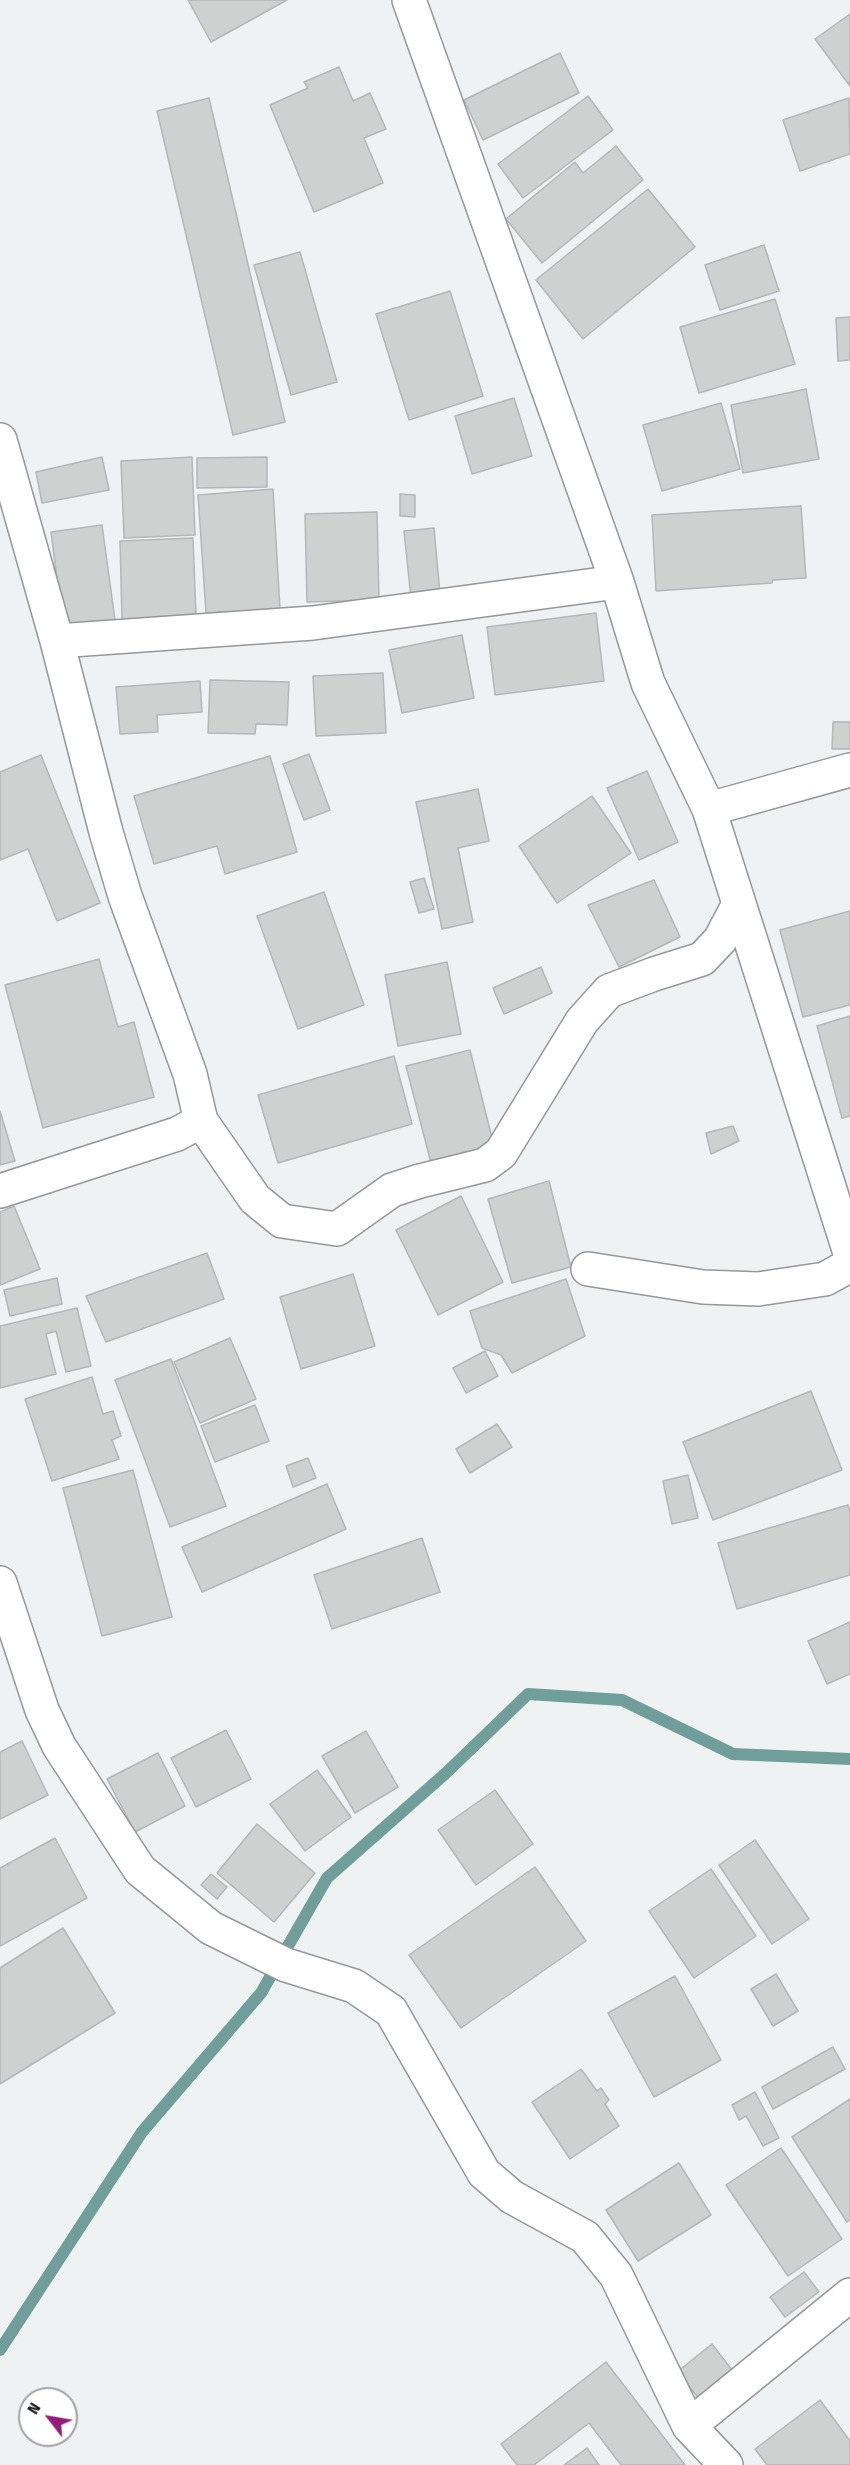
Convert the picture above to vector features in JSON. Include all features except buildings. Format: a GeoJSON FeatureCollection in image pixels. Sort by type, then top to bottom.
{"type":"FeatureCollection","features":[{"type":"Feature","properties":{"kind":"street"},"geometry":{"type":"LineString","coordinates":[[409,0],[617,582],[648,683],[709,809],[850,1253]]}},
{"type":"Feature","properties":{"kind":"street"},"geometry":{"type":"LineString","coordinates":[[0,440],[57,641],[109,843],[125,896],[190,1074],[201,1120],[255,1199],[282,1221],[337,1229],[392,1190],[485,1165],[501,1152],[582,1021],[609,991],[702,959],[720,940],[739,904]]}},
{"type":"Feature","properties":{"kind":"street"},"geometry":{"type":"LineString","coordinates":[[57,641],[313,623],[617,582]]}},
{"type":"Feature","properties":{"kind":"street"},"geometry":{"type":"LineString","coordinates":[[709,809],[850,770]]}},
{"type":"Feature","properties":{"kind":"street"},"geometry":{"type":"LineString","coordinates":[[0,1191],[177,1134],[201,1120]]}},
{"type":"Feature","properties":{"kind":"street"},"geometry":{"type":"LineString","coordinates":[[588,1269],[703,1287],[758,1289],[825,1279],[850,1265]]}},
{"type":"Feature","properties":{"kind":"street"},"geometry":{"type":"LineString","coordinates":[[0,1583],[42,1710],[58,1746],[140,1870],[211,1928],[286,1965],[354,1986],[391,2011],[484,2173],[512,2197],[585,2237],[616,2275],[689,2426],[726,2465]]}},
{"type":"Feature","properties":{"kind":"street"},"geometry":{"type":"LineString","coordinates":[[689,2426],[850,2295]]}},
{"type":"Feature","properties":{"kind":"waterway"},"geometry":{"type":"LineString","coordinates":[[0,2350],[142,2132],[261,1993],[327,1878],[446,1773],[528,1694],[622,1700],[733,1754],[850,1759]]}}]}
